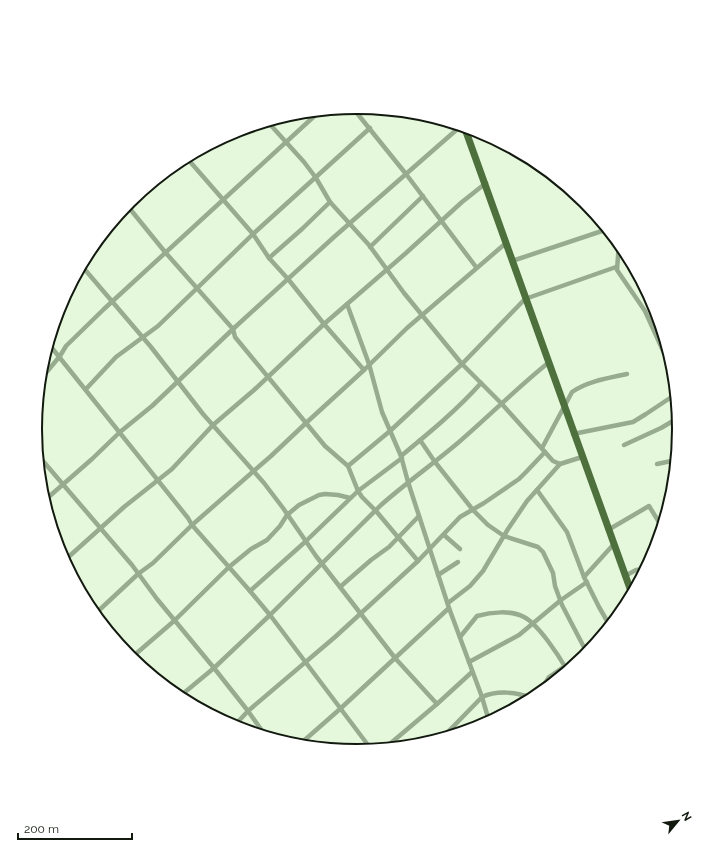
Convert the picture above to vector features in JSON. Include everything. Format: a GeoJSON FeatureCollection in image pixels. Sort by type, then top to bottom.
{"type":"FeatureCollection","features":[{"type":"Feature","properties":{"kind":"main road"},"geometry":{"type":"LineString","coordinates":[[467,133],[486,183],[573,434],[629,587]]}},
{"type":"Feature","properties":{"kind":"street"},"geometry":{"type":"LineString","coordinates":[[358,114],[423,196],[476,267]]}},
{"type":"Feature","properties":{"kind":"street"},"geometry":{"type":"LineString","coordinates":[[47,371],[66,346],[112,302],[315,116]]}},
{"type":"Feature","properties":{"kind":"street"},"geometry":{"type":"LineString","coordinates":[[271,125],[304,162],[316,178],[330,202],[370,247],[462,364],[501,403],[553,461],[560,464]]}},
{"type":"Feature","properties":{"kind":"street"},"geometry":{"type":"LineString","coordinates":[[86,389],[116,358],[158,326],[253,234],[370,128]]}},
{"type":"Feature","properties":{"kind":"street"},"geometry":{"type":"LineString","coordinates":[[49,496],[92,459],[120,432],[152,406],[233,329],[350,223],[457,130]]}},
{"type":"Feature","properties":{"kind":"street"},"geometry":{"type":"LineString","coordinates":[[190,162],[253,234],[269,258],[364,370]]}},
{"type":"Feature","properties":{"kind":"street"},"geometry":{"type":"LineString","coordinates":[[69,556],[124,507],[172,469],[213,425],[254,390],[324,324],[486,183]]}},
{"type":"Feature","properties":{"kind":"street"},"geometry":{"type":"LineString","coordinates":[[370,247],[423,196]]}},
{"type":"Feature","properties":{"kind":"street"},"geometry":{"type":"LineString","coordinates":[[269,258],[330,202]]}},
{"type":"Feature","properties":{"kind":"street"},"geometry":{"type":"LineString","coordinates":[[130,210],[233,329],[235,337],[306,423],[329,450],[348,466],[362,497],[376,511],[418,561]]}},
{"type":"Feature","properties":{"kind":"street"},"geometry":{"type":"LineString","coordinates":[[512,261],[602,231]]}},
{"type":"Feature","properties":{"kind":"street"},"geometry":{"type":"LineString","coordinates":[[99,610],[138,574],[153,563],[192,525],[254,472],[422,315],[476,267],[506,243]]}},
{"type":"Feature","properties":{"kind":"street"},"geometry":{"type":"LineString","coordinates":[[618,252],[616,267],[619,274],[645,311],[656,330]]}},
{"type":"Feature","properties":{"kind":"street"},"geometry":{"type":"LineString","coordinates":[[348,466],[390,431],[462,364],[525,299],[616,267]]}},
{"type":"Feature","properties":{"kind":"street"},"geometry":{"type":"LineString","coordinates":[[85,270],[143,338],[213,425],[264,483],[305,542],[395,658],[437,704]]}},
{"type":"Feature","properties":{"kind":"street"},"geometry":{"type":"LineString","coordinates":[[347,304],[369,364],[382,412],[401,457],[438,575],[487,715]]}},
{"type":"Feature","properties":{"kind":"street"},"geometry":{"type":"LineString","coordinates":[[53,348],[192,525],[270,615],[367,744]]}},
{"type":"Feature","properties":{"kind":"street"},"geometry":{"type":"LineString","coordinates":[[185,692],[214,668],[270,615],[400,488],[435,462],[548,363]]}},
{"type":"Feature","properties":{"kind":"street"},"geometry":{"type":"LineString","coordinates":[[239,721],[248,711],[305,663],[418,561],[444,535],[454,522],[522,476],[544,450],[569,396],[580,386],[628,374]]}},
{"type":"Feature","properties":{"kind":"street"},"geometry":{"type":"LineString","coordinates":[[250,591],[305,542],[358,490],[401,457],[465,401],[481,383]]}},
{"type":"Feature","properties":{"kind":"street"},"geometry":{"type":"LineString","coordinates":[[573,434],[633,422],[670,398]]}},
{"type":"Feature","properties":{"kind":"street"},"geometry":{"type":"LineString","coordinates":[[624,445],[672,422]]}},
{"type":"Feature","properties":{"kind":"street"},"geometry":{"type":"LineString","coordinates":[[420,440],[472,510],[492,528],[504,536],[540,549],[553,573],[555,586],[584,647]]}},
{"type":"Feature","properties":{"kind":"street"},"geometry":{"type":"LineString","coordinates":[[306,739],[395,658],[470,586],[483,571],[527,501],[560,464],[582,457]]}},
{"type":"Feature","properties":{"kind":"street"},"geometry":{"type":"LineString","coordinates":[[657,464],[670,461]]}},
{"type":"Feature","properties":{"kind":"street"},"geometry":{"type":"LineString","coordinates":[[44,462],[214,668],[248,711],[259,728]]}},
{"type":"Feature","properties":{"kind":"street"},"geometry":{"type":"LineString","coordinates":[[537,490],[567,532],[586,582],[607,621]]}},
{"type":"Feature","properties":{"kind":"street"},"geometry":{"type":"LineString","coordinates":[[136,653],[174,621],[229,567],[251,549],[267,540],[280,526],[287,515],[299,505],[319,495],[338,495],[350,498]]}},
{"type":"Feature","properties":{"kind":"street"},"geometry":{"type":"LineString","coordinates":[[608,530],[649,506],[658,520]]}},
{"type":"Feature","properties":{"kind":"street"},"geometry":{"type":"LineString","coordinates":[[340,587],[371,560],[389,547],[419,516]]}},
{"type":"Feature","properties":{"kind":"street"},"geometry":{"type":"LineString","coordinates":[[444,535],[460,550]]}},
{"type":"Feature","properties":{"kind":"street"},"geometry":{"type":"LineString","coordinates":[[584,577],[613,545]]}},
{"type":"Feature","properties":{"kind":"street"},"geometry":{"type":"LineString","coordinates":[[438,575],[458,562]]}},
{"type":"Feature","properties":{"kind":"street"},"geometry":{"type":"LineString","coordinates":[[625,576],[639,570]]}},
{"type":"Feature","properties":{"kind":"street"},"geometry":{"type":"LineString","coordinates":[[469,662],[519,635],[561,600],[586,582]]}},
{"type":"Feature","properties":{"kind":"street"},"geometry":{"type":"LineString","coordinates":[[460,637],[477,616],[485,614],[514,614],[524,617],[532,623],[564,666]]}},
{"type":"Feature","properties":{"kind":"street"},"geometry":{"type":"LineString","coordinates":[[393,742],[472,672]]}},
{"type":"Feature","properties":{"kind":"street"},"geometry":{"type":"LineString","coordinates":[[450,729],[482,697],[489,694],[516,693],[523,695]]}}]}
